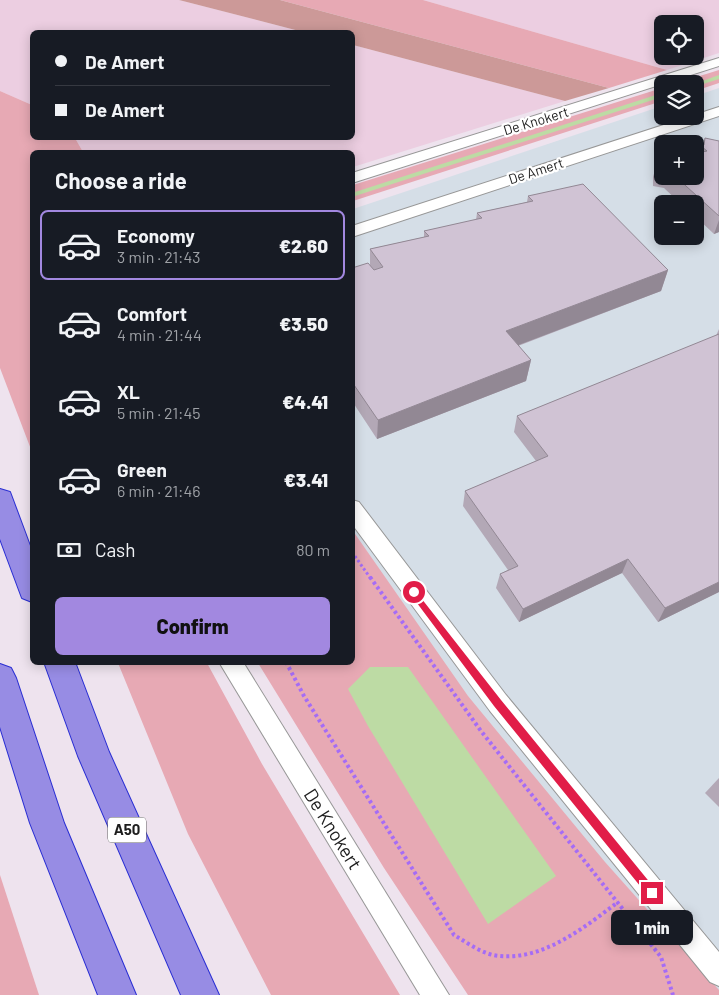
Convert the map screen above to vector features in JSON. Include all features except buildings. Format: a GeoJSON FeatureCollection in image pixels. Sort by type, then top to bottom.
{"type":"FeatureCollection","features":[{"type":"Feature","properties":{"kind":"highway"},"geometry":{"type":"LineString","coordinates":[[0,500],[30,583]]}},
{"type":"Feature","properties":{"kind":"highway","name":"A50"},"geometry":{"type":"LineString","coordinates":[[61,665],[94,756],[200,995]]}},
{"type":"Feature","properties":{"kind":"highway"},"geometry":{"type":"LineString","coordinates":[[0,678],[47,823],[117,995]]}},
{"type":"Feature","properties":{"kind":"street","name":"De Knokert"},"geometry":{"type":"LineString","coordinates":[[355,177],[719,62]]}},
{"type":"Feature","properties":{"kind":"street","name":"De Amert"},"geometry":{"type":"LineString","coordinates":[[355,231],[719,111]]}},
{"type":"Feature","properties":{"kind":"street"},"geometry":{"type":"LineString","coordinates":[[355,512],[498,703],[719,973]]}},
{"type":"Feature","properties":{"kind":"street","name":"De Knokert"},"geometry":{"type":"LineString","coordinates":[[232,665],[435,995]]}},
{"type":"Feature","properties":{"kind":"path"},"geometry":{"type":"LineString","coordinates":[[355,556],[482,731],[661,957],[673,995]]}},
{"type":"Feature","properties":{"kind":"path"},"geometry":{"type":"LineString","coordinates":[[288,665],[304,696],[454,935],[481,950],[500,956],[531,952],[582,930],[618,902]]}},
{"type":"Feature","properties":{"kind":"shaded area"},"geometry":{"type":"Polygon","coordinates":[[[0,0],[179,0],[295,30],[30,30],[30,104],[0,91],[0,0]]]}},
{"type":"Feature","properties":{"kind":"shaded area"},"geometry":{"type":"Polygon","coordinates":[[[179,0],[280,0],[609,88],[565,101],[355,46],[355,30],[295,30],[179,0]]]}},
{"type":"Feature","properties":{"kind":"shaded area"},"geometry":{"type":"Polygon","coordinates":[[[280,0],[423,0],[667,70],[609,88],[280,0]]]}},
{"type":"Feature","properties":{"kind":"shaded area"},"geometry":{"type":"Polygon","coordinates":[[[423,0],[719,0],[719,53],[704,58],[704,15],[654,15],[654,65],[682,65],[667,70],[423,0]]]}},
{"type":"Feature","properties":{"kind":"shaded area"},"geometry":{"type":"Polygon","coordinates":[[[355,46],[565,101],[355,166],[355,150],[82,150],[76,140],[355,140],[355,46]]]}},
{"type":"Feature","properties":{"kind":"shaded area"},"geometry":{"type":"Polygon","coordinates":[[[719,70],[719,83],[704,88],[703,75],[719,70]]]}},
{"type":"Feature","properties":{"kind":"shaded area"},"geometry":{"type":"Polygon","coordinates":[[[719,88],[719,995],[355,581],[355,208],[654,109],[654,125],[704,125],[704,93],[719,88]]]}},
{"type":"Feature","properties":{"kind":"shaded area"},"geometry":{"type":"Polygon","coordinates":[[[0,91],[30,104],[30,140],[76,140],[82,150],[30,150],[30,447],[0,368],[0,91]]]}},
{"type":"Feature","properties":{"kind":"shaded area"},"geometry":{"type":"Polygon","coordinates":[[[654,91],[654,104],[355,200],[355,184],[654,91]]]}},
{"type":"Feature","properties":{"kind":"shaded area"},"geometry":{"type":"Polygon","coordinates":[[[355,534],[468,696],[605,862],[719,990],[719,995],[468,995],[384,868],[259,665],[355,665],[355,534]]]}},
{"type":"Feature","properties":{"kind":"shaded area"},"geometry":{"type":"Polygon","coordinates":[[[119,665],[208,665],[262,764],[400,995],[271,995],[188,834],[119,665]]]}},
{"type":"Feature","properties":{"kind":"shaded area"},"geometry":{"type":"Polygon","coordinates":[[[370,667],[408,667],[556,876],[488,924],[368,726],[348,689],[370,667]]]}},
{"type":"Feature","properties":{"kind":"shaded area"},"geometry":{"type":"Polygon","coordinates":[[[0,875],[39,995],[0,995],[0,875]]]}},
{"type":"Feature","properties":{"kind":"waterway"},"geometry":{"type":"LineString","coordinates":[[704,82],[719,77]]}},
{"type":"Feature","properties":{"kind":"waterway"},"geometry":{"type":"LineString","coordinates":[[355,194],[654,98]]}},
{"type":"Feature","properties":{"kind":"route"},"geometry":{"type":"LineString","coordinates":[[414,592],[498,703],[652,893]]}}]}
